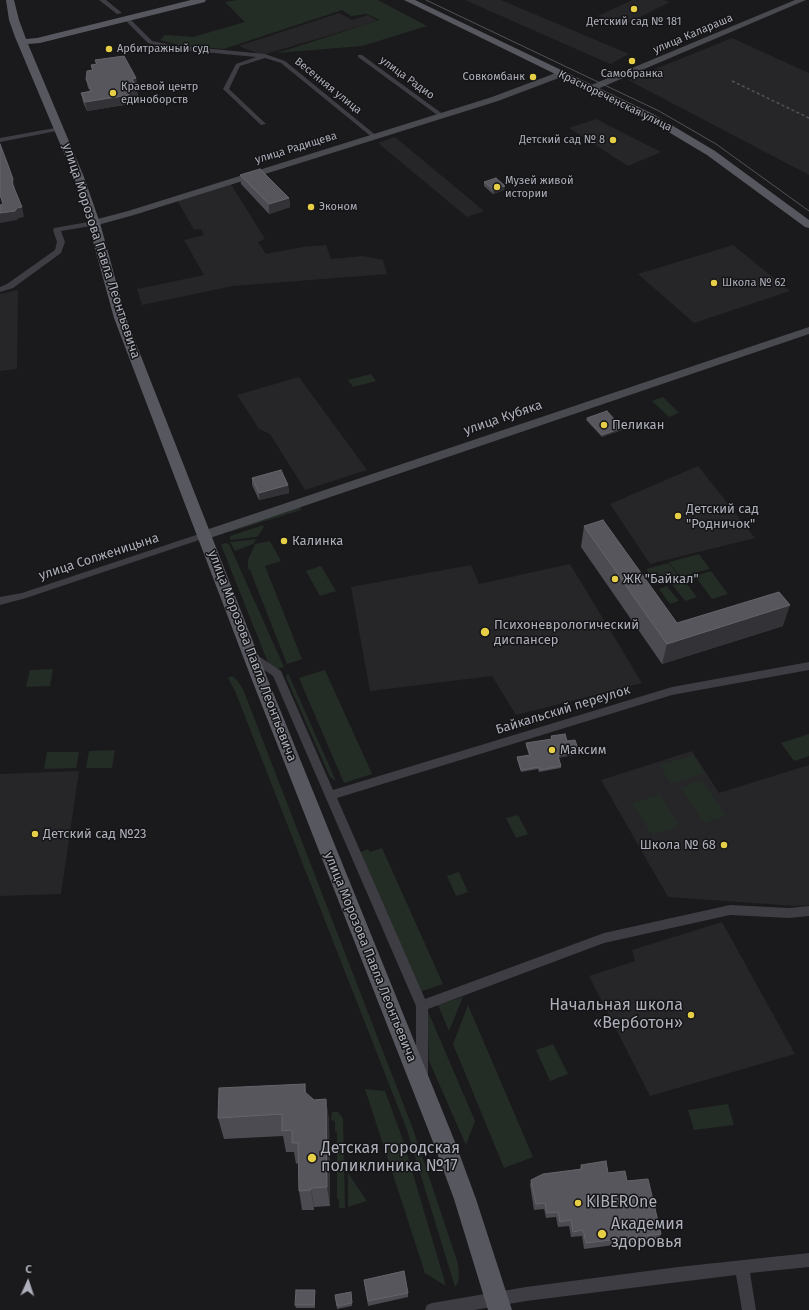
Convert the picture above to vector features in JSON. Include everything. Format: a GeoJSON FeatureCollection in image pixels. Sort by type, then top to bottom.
{"type":"FeatureCollection","features":[{"type":"Feature","properties":{"kind":"main road","name":"улица Морозова Павла Леонтьевича"},"geometry":{"type":"LineString","coordinates":[[10,0],[14,21],[60,129],[94,223],[120,318],[465,1199],[498,1304]]}},
{"type":"Feature","properties":{"kind":"main road"},"geometry":{"type":"LineString","coordinates":[[22,42],[32,38],[191,0]]}},
{"type":"Feature","properties":{"kind":"main road"},"geometry":{"type":"LineString","coordinates":[[22,42],[37,41],[202,0]]}},
{"type":"Feature","properties":{"kind":"main road","name":"Краснореченская улица"},"geometry":{"type":"LineString","coordinates":[[408,0],[649,116],[711,153],[809,224]]}},
{"type":"Feature","properties":{"kind":"main road"},"geometry":{"type":"LineString","coordinates":[[14,21],[27,28]]}},
{"type":"Feature","properties":{"kind":"main road"},"geometry":{"type":"LineString","coordinates":[[38,30],[67,30]]}},
{"type":"Feature","properties":{"kind":"street"},"geometry":{"type":"LineString","coordinates":[[102,0],[119,12]]}},
{"type":"Feature","properties":{"kind":"street","name":"улица Калараша"},"geometry":{"type":"LineString","coordinates":[[592,88],[802,0]]}},
{"type":"Feature","properties":{"kind":"street","name":"Весенняя улица"},"geometry":{"type":"LineString","coordinates":[[127,19],[150,42],[172,47],[265,56],[283,62],[375,137]]}},
{"type":"Feature","properties":{"kind":"street"},"geometry":{"type":"LineString","coordinates":[[263,124],[226,89],[238,65],[265,56]]}},
{"type":"Feature","properties":{"kind":"street","name":"улица Радио"},"geometry":{"type":"LineString","coordinates":[[360,56],[442,116]]}},
{"type":"Feature","properties":{"kind":"street","name":"улица Радищева"},"geometry":{"type":"LineString","coordinates":[[0,290],[10,286],[58,250],[62,245],[56,230],[94,223],[138,211],[495,99],[561,74]]}},
{"type":"Feature","properties":{"kind":"street"},"geometry":{"type":"LineString","coordinates":[[0,140],[60,129]]}},
{"type":"Feature","properties":{"kind":"street","name":"улица Кубяка"},"geometry":{"type":"LineString","coordinates":[[205,535],[809,330]]}},
{"type":"Feature","properties":{"kind":"street","name":"улица Солженицына"},"geometry":{"type":"LineString","coordinates":[[0,601],[23,596],[205,535]]}},
{"type":"Feature","properties":{"kind":"street"},"geometry":{"type":"LineString","coordinates":[[251,655],[277,674],[422,1006],[422,1088]]}},
{"type":"Feature","properties":{"kind":"street","name":"Байкальский переулок"},"geometry":{"type":"LineString","coordinates":[[330,796],[672,691],[809,666]]}},
{"type":"Feature","properties":{"kind":"street"},"geometry":{"type":"LineString","coordinates":[[422,1006],[604,938],[730,910],[789,913],[809,911]]}},
{"type":"Feature","properties":{"kind":"street"},"geometry":{"type":"LineString","coordinates":[[432,1310],[498,1304],[742,1267],[809,1260]]}},
{"type":"Feature","properties":{"kind":"street"},"geometry":{"type":"LineString","coordinates":[[742,1267],[749,1310]]}},
{"type":"Feature","properties":{"kind":"shaded area"},"geometry":{"type":"Polygon","coordinates":[[[238,0],[378,0],[427,26],[362,46],[277,53],[380,20],[367,14],[351,16],[342,10],[224,49],[178,45],[160,40],[165,35],[193,37],[245,22],[225,2],[238,0]]]}},
{"type":"Feature","properties":{"kind":"shaded area"},"geometry":{"type":"Polygon","coordinates":[[[465,0],[501,0],[629,54],[610,64],[465,0]]]}},
{"type":"Feature","properties":{"kind":"shaded area","name":"Детский сад № 181"},"geometry":{"type":"Polygon","coordinates":[[[632,0],[664,0],[670,2],[622,26],[598,16],[632,0]]]}},
{"type":"Feature","properties":{"kind":"shaded area"},"geometry":{"type":"Polygon","coordinates":[[[339,13],[352,20],[368,15],[378,21],[262,55],[239,46],[339,13]]]}},
{"type":"Feature","properties":{"kind":"shaded area"},"geometry":{"type":"Polygon","coordinates":[[[732,38],[809,73],[809,175],[628,80],[732,38]]]}},
{"type":"Feature","properties":{"kind":"shaded area","name":"Детский сад № 8"},"geometry":{"type":"Polygon","coordinates":[[[596,119],[661,152],[628,166],[569,128],[596,119]]]}},
{"type":"Feature","properties":{"kind":"shaded area"},"geometry":{"type":"Polygon","coordinates":[[[395,137],[484,211],[467,217],[378,143],[395,137]]]}},
{"type":"Feature","properties":{"kind":"shaded area"},"geometry":{"type":"Polygon","coordinates":[[[231,184],[265,239],[258,242],[266,254],[302,247],[326,245],[331,259],[363,256],[383,260],[387,274],[233,286],[142,305],[137,289],[204,275],[184,240],[204,235],[201,229],[194,230],[177,200],[231,184]]]}},
{"type":"Feature","properties":{"kind":"shaded area","name":"Школа № 62"},"geometry":{"type":"Polygon","coordinates":[[[733,245],[790,291],[694,323],[638,274],[733,245]]]}},
{"type":"Feature","properties":{"kind":"shaded area"},"geometry":{"type":"Polygon","coordinates":[[[18,290],[17,369],[0,371],[0,294],[18,290]]]}},
{"type":"Feature","properties":{"kind":"shaded area"},"geometry":{"type":"Polygon","coordinates":[[[371,374],[376,381],[353,387],[348,380],[371,374]]]}},
{"type":"Feature","properties":{"kind":"shaded area"},"geometry":{"type":"Polygon","coordinates":[[[299,377],[367,470],[305,490],[270,434],[259,429],[237,395],[299,377]]]}},
{"type":"Feature","properties":{"kind":"shaded area"},"geometry":{"type":"Polygon","coordinates":[[[663,397],[679,413],[669,417],[652,401],[663,397]]]}},
{"type":"Feature","properties":{"kind":"shaded area","name":"Детский сад \"Родничок\""},"geometry":{"type":"Polygon","coordinates":[[[698,466],[755,538],[650,564],[610,504],[698,466]]]}},
{"type":"Feature","properties":{"kind":"shaded area"},"geometry":{"type":"Polygon","coordinates":[[[300,505],[301,510],[230,532],[230,530],[300,505]]]}},
{"type":"Feature","properties":{"kind":"shaded area"},"geometry":{"type":"Polygon","coordinates":[[[263,525],[264,527],[257,537],[230,540],[230,536],[263,525]]]}},
{"type":"Feature","properties":{"kind":"shaded area"},"geometry":{"type":"Polygon","coordinates":[[[257,539],[253,544],[235,551],[230,542],[257,539]]]}},
{"type":"Feature","properties":{"kind":"shaded area"},"geometry":{"type":"Polygon","coordinates":[[[270,541],[281,561],[265,566],[302,659],[287,664],[250,570],[254,569],[249,570],[248,567],[248,560],[255,544],[270,541]]]}},
{"type":"Feature","properties":{"kind":"shaded area"},"geometry":{"type":"Polygon","coordinates":[[[224,543],[229,544],[284,667],[273,670],[269,665],[221,545],[224,543]]]}},
{"type":"Feature","properties":{"kind":"shaded area"},"geometry":{"type":"Polygon","coordinates":[[[699,554],[710,569],[680,577],[669,562],[699,554]]]}},
{"type":"Feature","properties":{"kind":"shaded area"},"geometry":{"type":"Polygon","coordinates":[[[669,563],[679,577],[656,584],[646,569],[669,563]]]}},
{"type":"Feature","properties":{"kind":"shaded area","name":"Психоневрологический диспансер"},"geometry":{"type":"Polygon","coordinates":[[[570,564],[642,683],[516,715],[492,676],[370,691],[351,587],[471,565],[479,584],[570,564]]]}},
{"type":"Feature","properties":{"kind":"shaded area"},"geometry":{"type":"Polygon","coordinates":[[[321,566],[336,591],[320,596],[306,571],[321,566]]]}},
{"type":"Feature","properties":{"kind":"shaded area"},"geometry":{"type":"Polygon","coordinates":[[[711,571],[728,594],[712,599],[695,576],[711,571]]]}},
{"type":"Feature","properties":{"kind":"shaded area"},"geometry":{"type":"Polygon","coordinates":[[[683,579],[697,597],[685,601],[671,583],[683,579]]]}},
{"type":"Feature","properties":{"kind":"shaded area"},"geometry":{"type":"Polygon","coordinates":[[[667,586],[679,601],[670,604],[659,589],[667,586]]]}},
{"type":"Feature","properties":{"kind":"shaded area"},"geometry":{"type":"Polygon","coordinates":[[[53,669],[50,686],[26,687],[30,670],[53,669]]]}},
{"type":"Feature","properties":{"kind":"shaded area"},"geometry":{"type":"Polygon","coordinates":[[[325,670],[372,774],[344,783],[299,678],[325,670]]]}},
{"type":"Feature","properties":{"kind":"shaded area"},"geometry":{"type":"Polygon","coordinates":[[[288,673],[336,781],[330,777],[286,677],[288,673]]]}},
{"type":"Feature","properties":{"kind":"shaded area"},"geometry":{"type":"Polygon","coordinates":[[[232,676],[237,680],[243,689],[413,1129],[458,1264],[458,1283],[455,1287],[407,1130],[235,691],[228,678],[232,676]]]}},
{"type":"Feature","properties":{"kind":"shaded area"},"geometry":{"type":"Polygon","coordinates":[[[809,734],[809,756],[794,761],[781,743],[809,734]]]}},
{"type":"Feature","properties":{"kind":"shaded area"},"geometry":{"type":"Polygon","coordinates":[[[115,750],[112,768],[86,768],[89,751],[115,750]]]}},
{"type":"Feature","properties":{"kind":"shaded area","name":"Школа № 68"},"geometry":{"type":"Polygon","coordinates":[[[692,751],[719,793],[809,765],[809,905],[796,906],[668,897],[601,780],[692,751]]]}},
{"type":"Feature","properties":{"kind":"shaded area"},"geometry":{"type":"Polygon","coordinates":[[[47,752],[79,752],[76,768],[44,769],[47,752]]]}},
{"type":"Feature","properties":{"kind":"shaded area"},"geometry":{"type":"Polygon","coordinates":[[[693,755],[705,773],[671,784],[660,765],[693,755]]]}},
{"type":"Feature","properties":{"kind":"shaded area","name":"Детский сад №23"},"geometry":{"type":"Polygon","coordinates":[[[79,771],[61,894],[0,896],[0,774],[79,771]]]}},
{"type":"Feature","properties":{"kind":"shaded area"},"geometry":{"type":"Polygon","coordinates":[[[702,780],[726,816],[704,823],[681,788],[702,780]]]}},
{"type":"Feature","properties":{"kind":"shaded area"},"geometry":{"type":"Polygon","coordinates":[[[660,794],[679,826],[652,835],[632,803],[660,794]]]}},
{"type":"Feature","properties":{"kind":"shaded area"},"geometry":{"type":"Polygon","coordinates":[[[518,815],[528,834],[516,838],[506,818],[518,815]]]}},
{"type":"Feature","properties":{"kind":"shaded area"},"geometry":{"type":"Polygon","coordinates":[[[382,848],[443,984],[420,992],[358,853],[368,849],[370,852],[382,848]]]}},
{"type":"Feature","properties":{"kind":"shaded area"},"geometry":{"type":"Polygon","coordinates":[[[459,872],[468,892],[456,896],[447,876],[459,872]]]}},
{"type":"Feature","properties":{"kind":"shaded area","name":"Начальная школа «Верботон»"},"geometry":{"type":"Polygon","coordinates":[[[722,922],[795,1054],[650,1096],[589,976],[635,961],[632,950],[722,922]]]}},
{"type":"Feature","properties":{"kind":"shaded area"},"geometry":{"type":"Polygon","coordinates":[[[463,997],[449,1031],[438,1005],[463,997]]]}},
{"type":"Feature","properties":{"kind":"shaded area"},"geometry":{"type":"Polygon","coordinates":[[[468,1005],[533,1157],[504,1168],[453,1044],[468,1005]]]}},
{"type":"Feature","properties":{"kind":"shaded area"},"geometry":{"type":"Polygon","coordinates":[[[427,1009],[475,1121],[466,1145],[429,1061],[427,1009]]]}},
{"type":"Feature","properties":{"kind":"shaded area"},"geometry":{"type":"Polygon","coordinates":[[[553,1044],[568,1074],[550,1081],[536,1050],[553,1044]]]}},
{"type":"Feature","properties":{"kind":"shaded area"},"geometry":{"type":"Polygon","coordinates":[[[365,1089],[385,1091],[403,1140],[446,1286],[425,1273],[365,1089]]]}},
{"type":"Feature","properties":{"kind":"shaded area"},"geometry":{"type":"Polygon","coordinates":[[[728,1104],[734,1125],[694,1130],[688,1110],[728,1104]]]}},
{"type":"Feature","properties":{"kind":"shaded area"},"geometry":{"type":"Polygon","coordinates":[[[332,1112],[338,1112],[343,1118],[345,1208],[339,1208],[339,1200],[337,1198],[337,1132],[335,1131],[335,1121],[331,1120],[332,1112]]]}},
{"type":"Feature","properties":{"kind":"shaded area"},"geometry":{"type":"Polygon","coordinates":[[[348,1173],[367,1201],[348,1207],[348,1173]]]}},
{"type":"Feature","properties":{"kind":"building","name":"Краевой центр единоборств"},"geometry":{"type":"Polygon","coordinates":[[[124,56],[136,78],[132,79],[137,89],[126,90],[129,95],[85,102],[81,93],[92,91],[86,79],[87,71],[93,70],[91,65],[97,64],[95,60],[124,56]]]}},
{"type":"Feature","properties":{"kind":"building"},"geometry":{"type":"Polygon","coordinates":[[[0,144],[13,179],[12,183],[22,207],[17,208],[15,211],[0,213],[0,205],[3,204],[0,195],[0,144]]]}},
{"type":"Feature","properties":{"kind":"building"},"geometry":{"type":"Polygon","coordinates":[[[260,169],[289,198],[269,204],[240,175],[260,169]]]}},
{"type":"Feature","properties":{"kind":"building"},"geometry":{"type":"Polygon","coordinates":[[[496,178],[505,186],[494,189],[484,182],[496,178]]]}},
{"type":"Feature","properties":{"kind":"building","name":"Пеликан"},"geometry":{"type":"Polygon","coordinates":[[[607,411],[622,428],[602,435],[587,418],[607,411]]]}},
{"type":"Feature","properties":{"kind":"building"},"geometry":{"type":"Polygon","coordinates":[[[281,470],[288,485],[259,493],[252,478],[281,470]]]}},
{"type":"Feature","properties":{"kind":"building"},"geometry":{"type":"Polygon","coordinates":[[[603,520],[677,623],[779,592],[790,605],[667,644],[584,526],[603,520]]]}},
{"type":"Feature","properties":{"kind":"building","name":"Максим"},"geometry":{"type":"Polygon","coordinates":[[[565,734],[567,741],[575,740],[579,752],[558,756],[561,766],[540,770],[539,767],[521,770],[517,757],[530,755],[526,743],[552,739],[551,736],[565,734]]]}},
{"type":"Feature","properties":{"kind":"building"},"geometry":{"type":"Polygon","coordinates":[[[305,1084],[305,1092],[314,1100],[326,1099],[327,1187],[311,1188],[311,1190],[299,1191],[298,1143],[292,1143],[292,1130],[282,1131],[282,1114],[218,1118],[219,1088],[305,1084]]]}},
{"type":"Feature","properties":{"kind":"building"},"geometry":{"type":"Polygon","coordinates":[[[606,1161],[608,1173],[625,1171],[627,1181],[648,1179],[661,1234],[586,1243],[583,1230],[573,1232],[571,1220],[560,1222],[558,1212],[547,1213],[545,1203],[536,1204],[531,1180],[543,1174],[582,1169],[581,1165],[606,1161]]]}},
{"type":"Feature","properties":{"kind":"building"},"geometry":{"type":"Polygon","coordinates":[[[404,1271],[408,1293],[368,1301],[364,1280],[404,1271]]]}},
{"type":"Feature","properties":{"kind":"building"},"geometry":{"type":"Polygon","coordinates":[[[296,1290],[315,1290],[314,1305],[295,1305],[296,1290]]]}},
{"type":"Feature","properties":{"kind":"building"},"geometry":{"type":"Polygon","coordinates":[[[351,1292],[352,1303],[337,1306],[335,1295],[351,1292]]]}},
{"type":"Feature","properties":{"kind":"tram line"},"geometry":{"type":"LineString","coordinates":[[426,0],[659,111],[716,144],[809,211]]}},
{"type":"Feature","properties":{"kind":"railway"},"geometry":{"type":"LineString","coordinates":[[732,81],[809,118]]}},
{"type":"Feature","properties":{"kind":"place","name":"Детский сад № 181"},"geometry":{"type":"Point","coordinates":[634,9]}},
{"type":"Feature","properties":{"kind":"place","name":"Арбитражный суд"},"geometry":{"type":"Point","coordinates":[109,49]}},
{"type":"Feature","properties":{"kind":"place","name":"Самобранка"},"geometry":{"type":"Point","coordinates":[632,61]}},
{"type":"Feature","properties":{"kind":"place","name":"Совкомбанк"},"geometry":{"type":"Point","coordinates":[533,77]}},
{"type":"Feature","properties":{"kind":"place","name":"Краевой центр единоборств"},"geometry":{"type":"Point","coordinates":[113,93]}},
{"type":"Feature","properties":{"kind":"place","name":"Детский сад № 8"},"geometry":{"type":"Point","coordinates":[613,140]}},
{"type":"Feature","properties":{"kind":"place","name":"Музей живой истории"},"geometry":{"type":"Point","coordinates":[497,187]}},
{"type":"Feature","properties":{"kind":"place","name":"Эконом"},"geometry":{"type":"Point","coordinates":[311,207]}},
{"type":"Feature","properties":{"kind":"place","name":"Школа № 62"},"geometry":{"type":"Point","coordinates":[714,283]}},
{"type":"Feature","properties":{"kind":"place","name":"Пеликан"},"geometry":{"type":"Point","coordinates":[604,425]}},
{"type":"Feature","properties":{"kind":"place","name":"Детский сад \"Родничок\""},"geometry":{"type":"Point","coordinates":[678,516]}},
{"type":"Feature","properties":{"kind":"place","name":"Калинка"},"geometry":{"type":"Point","coordinates":[284,541]}},
{"type":"Feature","properties":{"kind":"place","name":"ЖК \"Байкал\""},"geometry":{"type":"Point","coordinates":[615,579]}},
{"type":"Feature","properties":{"kind":"place","name":"Психоневрологический диспансер"},"geometry":{"type":"Point","coordinates":[485,632]}},
{"type":"Feature","properties":{"kind":"place","name":"Максим"},"geometry":{"type":"Point","coordinates":[552,750]}},
{"type":"Feature","properties":{"kind":"place","name":"Детский сад №23"},"geometry":{"type":"Point","coordinates":[35,834]}},
{"type":"Feature","properties":{"kind":"place","name":"Школа № 68"},"geometry":{"type":"Point","coordinates":[724,845]}},
{"type":"Feature","properties":{"kind":"place","name":"Начальная школа «Верботон»"},"geometry":{"type":"Point","coordinates":[691,1015]}},
{"type":"Feature","properties":{"kind":"place","name":"Детская городская поликлиника №17"},"geometry":{"type":"Point","coordinates":[312,1158]}},
{"type":"Feature","properties":{"kind":"place","name":"KIBEROne"},"geometry":{"type":"Point","coordinates":[578,1203]}},
{"type":"Feature","properties":{"kind":"place","name":"Академия здоровья"},"geometry":{"type":"Point","coordinates":[602,1234]}}]}
